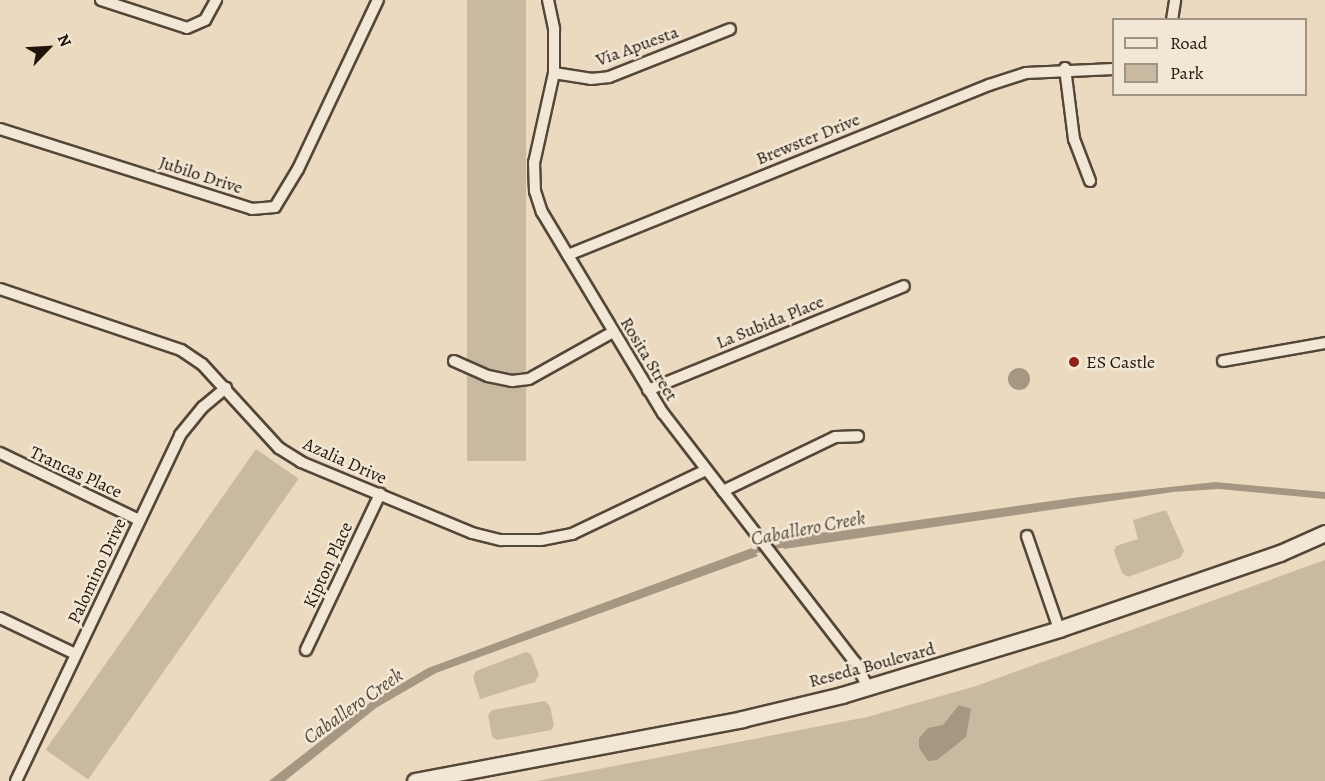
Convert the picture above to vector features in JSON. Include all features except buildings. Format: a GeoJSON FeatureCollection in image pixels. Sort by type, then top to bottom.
{"type":"FeatureCollection","features":[{"type":"Feature","properties":{"kind":"main road","name":"Reseda Boulevard"},"geometry":{"type":"LineString","coordinates":[[415,781],[742,718],[868,687],[1059,629],[1280,553],[1325,533]]}},
{"type":"Feature","properties":{"kind":"street"},"geometry":{"type":"LineString","coordinates":[[101,0],[187,28],[205,20],[216,0]]}},
{"type":"Feature","properties":{"kind":"street","name":"Jubilo Drive"},"geometry":{"type":"LineString","coordinates":[[0,129],[252,209],[275,207],[298,169],[378,0]]}},
{"type":"Feature","properties":{"kind":"street","name":"Rosita Street"},"geometry":{"type":"LineString","coordinates":[[548,0],[554,29],[554,73],[534,163],[535,191],[568,255],[648,390],[706,470],[855,662],[868,687]]}},
{"type":"Feature","properties":{"kind":"street"},"geometry":{"type":"LineString","coordinates":[[1172,18],[1175,0]]}},
{"type":"Feature","properties":{"kind":"street","name":"Via Apuesta"},"geometry":{"type":"LineString","coordinates":[[554,73],[591,79],[609,77],[730,29]]}},
{"type":"Feature","properties":{"kind":"street"},"geometry":{"type":"LineString","coordinates":[[1065,68],[1074,139],[1090,181]]}},
{"type":"Feature","properties":{"kind":"street","name":"Brewster Drive"},"geometry":{"type":"LineString","coordinates":[[568,255],[988,86],[1026,73],[1065,68],[1112,69]]}},
{"type":"Feature","properties":{"kind":"street","name":"La Subida Place"},"geometry":{"type":"LineString","coordinates":[[648,390],[904,286]]}},
{"type":"Feature","properties":{"kind":"street","name":"Azalia Drive"},"geometry":{"type":"LineString","coordinates":[[0,289],[155,338],[201,364],[226,388],[279,448],[301,462],[471,533],[501,540],[541,540],[572,534],[706,470]]}},
{"type":"Feature","properties":{"kind":"street"},"geometry":{"type":"LineString","coordinates":[[454,361],[488,376],[512,381],[529,379],[613,332]]}},
{"type":"Feature","properties":{"kind":"street"},"geometry":{"type":"LineString","coordinates":[[1223,362],[1325,343]]}},
{"type":"Feature","properties":{"kind":"street","name":"Palomino Drive"},"geometry":{"type":"LineString","coordinates":[[16,781],[180,435],[203,407],[226,388]]}},
{"type":"Feature","properties":{"kind":"street"},"geometry":{"type":"LineString","coordinates":[[723,491],[835,437],[858,436]]}},
{"type":"Feature","properties":{"kind":"street","name":"Trancas Place"},"geometry":{"type":"LineString","coordinates":[[0,453],[139,520]]}},
{"type":"Feature","properties":{"kind":"street","name":"Kipton Place"},"geometry":{"type":"LineString","coordinates":[[306,650],[380,494]]}},
{"type":"Feature","properties":{"kind":"street"},"geometry":{"type":"LineString","coordinates":[[1027,536],[1059,629]]}},
{"type":"Feature","properties":{"kind":"street"},"geometry":{"type":"LineString","coordinates":[[0,618],[75,654]]}},
{"type":"Feature","properties":{"kind":"green space"},"geometry":{"type":"Polygon","coordinates":[[[467,0],[526,0],[526,461],[467,461],[467,0]]]}},
{"type":"Feature","properties":{"kind":"green space"},"geometry":{"type":"Polygon","coordinates":[[[256,449],[299,479],[88,779],[45,750],[256,449]]]}},
{"type":"Feature","properties":{"kind":"green space"},"geometry":{"type":"Polygon","coordinates":[[[1166,510],[1184,551],[1180,558],[1128,577],[1122,573],[1114,551],[1116,546],[1138,539],[1133,520],[1166,510]]]}},
{"type":"Feature","properties":{"kind":"green space"},"geometry":{"type":"Polygon","coordinates":[[[1325,560],[1325,781],[537,781],[867,717],[976,686],[1325,560]]]}},
{"type":"Feature","properties":{"kind":"green space"},"geometry":{"type":"Polygon","coordinates":[[[526,652],[531,654],[539,675],[535,682],[480,699],[473,677],[476,671],[526,652]]]}},
{"type":"Feature","properties":{"kind":"green space"},"geometry":{"type":"Polygon","coordinates":[[[545,701],[550,706],[554,726],[551,730],[497,740],[492,737],[488,715],[492,710],[545,701]]]}},
{"type":"Feature","properties":{"kind":"shaded area"},"geometry":{"type":"Polygon","coordinates":[[[1019,368],[1027,371],[1030,379],[1027,387],[1019,390],[1011,387],[1008,379],[1011,371],[1019,368]]]}},
{"type":"Feature","properties":{"kind":"shaded area"},"geometry":{"type":"Polygon","coordinates":[[[1215,482],[1325,492],[1325,499],[1219,489],[1173,492],[784,549],[778,541],[785,539],[786,534],[834,532],[1080,497],[1215,482]]]}},
{"type":"Feature","properties":{"kind":"shaded area"},"geometry":{"type":"Polygon","coordinates":[[[752,548],[758,556],[436,673],[376,708],[285,781],[269,781],[372,701],[428,668],[752,548]]]}},
{"type":"Feature","properties":{"kind":"shaded area"},"geometry":{"type":"Polygon","coordinates":[[[959,705],[971,709],[966,737],[937,760],[928,761],[919,748],[919,738],[928,728],[943,725],[959,705]]]}},
{"type":"Feature","properties":{"kind":"waterway","name":"Caballero Creek"},"geometry":{"type":"LineString","coordinates":[[752,552],[786,545]]}},
{"type":"Feature","properties":{"kind":"place","name":"ES Castle"},"geometry":{"type":"Point","coordinates":[1074,362]}}]}
